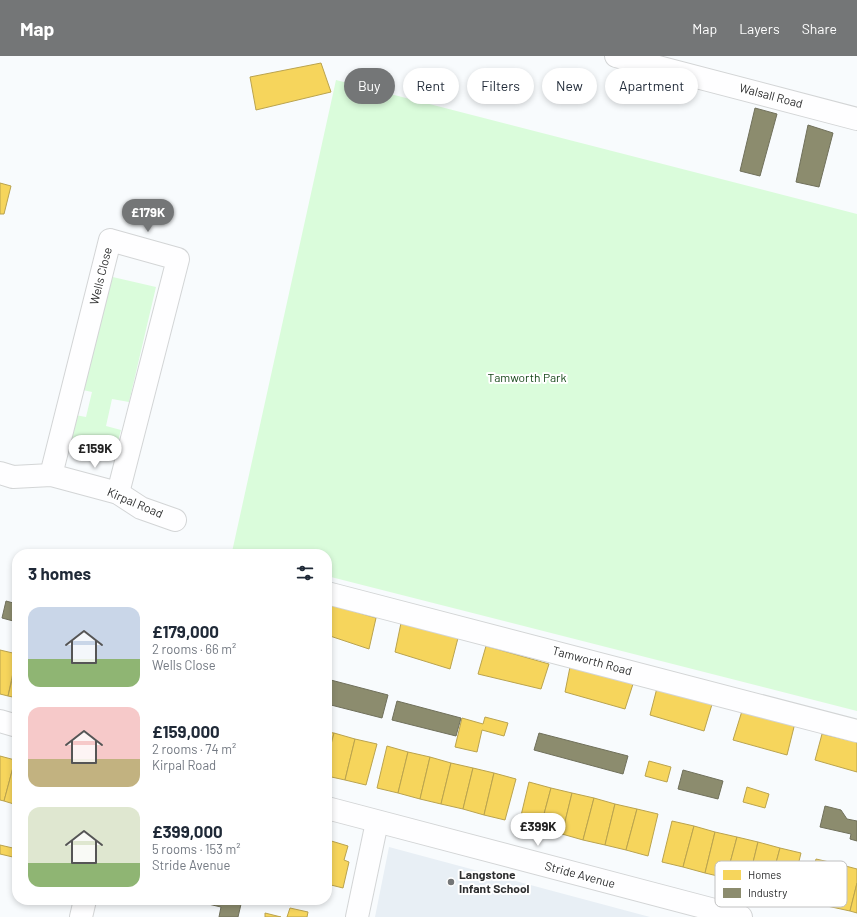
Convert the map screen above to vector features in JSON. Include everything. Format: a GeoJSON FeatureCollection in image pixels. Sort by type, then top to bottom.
{"type":"FeatureCollection","features":[{"type":"Feature","properties":{"kind":"street","name":"Walsall Road"},"geometry":{"type":"LineString","coordinates":[[616,56],[857,119]]}},
{"type":"Feature","properties":{"kind":"street","name":"Wells Close"},"geometry":{"type":"LineString","coordinates":[[51,475],[110,240],[178,259],[118,493]]}},
{"type":"Feature","properties":{"kind":"street","name":"Kirpal Road"},"geometry":{"type":"LineString","coordinates":[[0,473],[14,477],[51,475],[118,493],[141,508],[175,520]]}},
{"type":"Feature","properties":{"kind":"street","name":"Tamworth Road"},"geometry":{"type":"LineString","coordinates":[[332,594],[857,731]]}},
{"type":"Feature","properties":{"kind":"street"},"geometry":{"type":"LineString","coordinates":[[0,722],[12,725]]}},
{"type":"Feature","properties":{"kind":"street","name":"Stride Avenue"},"geometry":{"type":"LineString","coordinates":[[332,809],[741,917]]}},
{"type":"Feature","properties":{"kind":"street"},"geometry":{"type":"LineString","coordinates":[[357,917],[377,822]]}},
{"type":"Feature","properties":{"kind":"street"},"geometry":{"type":"LineString","coordinates":[[81,917],[84,905]]}},
{"type":"Feature","properties":{"kind":"shaded area","name":"Langstone Infant School"},"geometry":{"type":"Polygon","coordinates":[[[389,847],[650,917],[375,917],[389,847]]]}},
{"type":"Feature","properties":{"kind":"green space","name":"Tamworth Park"},"geometry":{"type":"Polygon","coordinates":[[[336,80],[344,82],[344,104],[395,104],[395,95],[403,97],[403,104],[429,104],[857,214],[857,711],[332,577],[332,549],[233,549],[336,80]]]}},
{"type":"Feature","properties":{"kind":"green space"},"geometry":{"type":"Polygon","coordinates":[[[104,275],[156,287],[129,402],[112,399],[106,426],[121,430],[116,449],[65,437],[70,414],[86,417],[92,392],[78,389],[104,275]]]}},
{"type":"Feature","properties":{"kind":"building: Homes"},"geometry":{"type":"Polygon","coordinates":[[[321,63],[331,92],[256,110],[250,77],[321,63]]]}},
{"type":"Feature","properties":{"kind":"building: Homes"},"geometry":{"type":"Polygon","coordinates":[[[0,183],[11,186],[4,214],[0,214],[0,183]]]}},
{"type":"Feature","properties":{"kind":"building: Homes"},"geometry":{"type":"Polygon","coordinates":[[[332,605],[376,618],[369,649],[332,637],[332,605]]]}},
{"type":"Feature","properties":{"kind":"building: Homes"},"geometry":{"type":"Polygon","coordinates":[[[401,623],[458,638],[450,669],[395,652],[401,623]]]}},
{"type":"Feature","properties":{"kind":"building: Homes"},"geometry":{"type":"Polygon","coordinates":[[[486,646],[549,664],[541,689],[478,674],[486,646]]]}},
{"type":"Feature","properties":{"kind":"building: Homes"},"geometry":{"type":"Polygon","coordinates":[[[0,650],[12,653],[12,677],[8,696],[0,694],[0,650]]]}},
{"type":"Feature","properties":{"kind":"building: Homes"},"geometry":{"type":"Polygon","coordinates":[[[570,667],[633,684],[625,709],[565,692],[570,667]]]}},
{"type":"Feature","properties":{"kind":"building: Homes"},"geometry":{"type":"Polygon","coordinates":[[[12,680],[12,697],[8,696],[12,680]]]}},
{"type":"Feature","properties":{"kind":"building: Homes"},"geometry":{"type":"Polygon","coordinates":[[[657,688],[713,701],[704,731],[650,715],[657,688]]]}},
{"type":"Feature","properties":{"kind":"building: Homes"},"geometry":{"type":"Polygon","coordinates":[[[742,711],[795,723],[787,755],[733,740],[742,711]]]}},
{"type":"Feature","properties":{"kind":"building: Homes"},"geometry":{"type":"Polygon","coordinates":[[[485,717],[508,723],[504,736],[482,730],[477,752],[455,747],[462,718],[483,724],[485,717]]]}},
{"type":"Feature","properties":{"kind":"building: Homes"},"geometry":{"type":"Polygon","coordinates":[[[334,733],[355,739],[345,780],[332,777],[332,741],[334,733]]]}},
{"type":"Feature","properties":{"kind":"building: Homes"},"geometry":{"type":"Polygon","coordinates":[[[822,734],[857,742],[857,772],[815,760],[822,734]]]}},
{"type":"Feature","properties":{"kind":"building: Homes"},"geometry":{"type":"Polygon","coordinates":[[[355,739],[377,744],[366,785],[345,780],[355,739]]]}},
{"type":"Feature","properties":{"kind":"building: Homes"},"geometry":{"type":"Polygon","coordinates":[[[387,746],[408,752],[398,793],[377,788],[387,746]]]}},
{"type":"Feature","properties":{"kind":"building: Homes"},"geometry":{"type":"Polygon","coordinates":[[[408,752],[430,757],[420,799],[398,793],[408,752]]]}},
{"type":"Feature","properties":{"kind":"building: Homes"},"geometry":{"type":"Polygon","coordinates":[[[0,756],[12,759],[12,771],[4,801],[0,800],[0,756]]]}},
{"type":"Feature","properties":{"kind":"building: Homes"},"geometry":{"type":"Polygon","coordinates":[[[430,757],[451,763],[441,804],[420,799],[430,757]]]}},
{"type":"Feature","properties":{"kind":"building: Homes"},"geometry":{"type":"Polygon","coordinates":[[[649,761],[671,767],[667,782],[645,776],[649,761]]]}},
{"type":"Feature","properties":{"kind":"building: Homes"},"geometry":{"type":"Polygon","coordinates":[[[451,763],[473,768],[463,809],[441,804],[451,763]]]}},
{"type":"Feature","properties":{"kind":"building: Homes"},"geometry":{"type":"Polygon","coordinates":[[[473,768],[494,773],[484,815],[463,809],[473,768]]]}},
{"type":"Feature","properties":{"kind":"building: Homes"},"geometry":{"type":"Polygon","coordinates":[[[12,771],[12,803],[4,801],[12,771]]]}},
{"type":"Feature","properties":{"kind":"building: Homes"},"geometry":{"type":"Polygon","coordinates":[[[494,773],[516,779],[505,820],[484,815],[494,773]]]}},
{"type":"Feature","properties":{"kind":"building: Homes"},"geometry":{"type":"Polygon","coordinates":[[[529,782],[551,788],[540,829],[519,824],[529,782]]]}},
{"type":"Feature","properties":{"kind":"building: Homes"},"geometry":{"type":"Polygon","coordinates":[[[747,787],[769,794],[765,808],[743,802],[747,787]]]}},
{"type":"Feature","properties":{"kind":"building: Homes"},"geometry":{"type":"Polygon","coordinates":[[[551,788],[572,793],[562,834],[540,829],[551,788]]]}},
{"type":"Feature","properties":{"kind":"building: Homes"},"geometry":{"type":"Polygon","coordinates":[[[572,793],[594,798],[583,840],[562,834],[572,793]]]}},
{"type":"Feature","properties":{"kind":"building: Homes"},"geometry":{"type":"Polygon","coordinates":[[[594,798],[615,804],[605,845],[583,840],[594,798]]]}},
{"type":"Feature","properties":{"kind":"building: Homes"},"geometry":{"type":"Polygon","coordinates":[[[615,804],[637,809],[626,850],[605,845],[615,804]]]}},
{"type":"Feature","properties":{"kind":"building: Homes"},"geometry":{"type":"Polygon","coordinates":[[[637,809],[658,814],[648,856],[626,850],[637,809]]]}},
{"type":"Feature","properties":{"kind":"building: Homes"},"geometry":{"type":"Polygon","coordinates":[[[672,821],[694,826],[683,867],[662,862],[672,821]]]}},
{"type":"Feature","properties":{"kind":"building: Homes"},"geometry":{"type":"Polygon","coordinates":[[[694,826],[715,832],[705,873],[683,867],[694,826]]]}},
{"type":"Feature","properties":{"kind":"building: Homes"},"geometry":{"type":"Polygon","coordinates":[[[715,832],[737,837],[731,861],[715,861],[715,875],[705,873],[715,832]]]}},
{"type":"Feature","properties":{"kind":"building: Homes"},"geometry":{"type":"Polygon","coordinates":[[[737,837],[758,842],[753,861],[731,861],[737,837]]]}},
{"type":"Feature","properties":{"kind":"building: Homes"},"geometry":{"type":"Polygon","coordinates":[[[332,841],[348,846],[344,860],[349,862],[343,888],[332,885],[332,841]]]}},
{"type":"Feature","properties":{"kind":"building: Homes"},"geometry":{"type":"Polygon","coordinates":[[[758,842],[780,848],[777,861],[753,861],[758,842]]]}},
{"type":"Feature","properties":{"kind":"building: Homes"},"geometry":{"type":"Polygon","coordinates":[[[0,845],[12,848],[12,857],[0,854],[0,845]]]}},
{"type":"Feature","properties":{"kind":"building: Homes"},"geometry":{"type":"Polygon","coordinates":[[[780,848],[801,853],[799,861],[777,861],[780,848]]]}},
{"type":"Feature","properties":{"kind":"building: Homes"},"geometry":{"type":"Polygon","coordinates":[[[847,866],[857,869],[857,883],[850,911],[832,907],[847,907],[847,866]]]}},
{"type":"Feature","properties":{"kind":"building: Homes"},"geometry":{"type":"Polygon","coordinates":[[[857,883],[857,913],[850,911],[857,883]]]}},
{"type":"Feature","properties":{"kind":"building: Homes"},"geometry":{"type":"Polygon","coordinates":[[[290,908],[308,912],[307,917],[287,917],[290,908]]]}},
{"type":"Feature","properties":{"kind":"building: Homes"},"geometry":{"type":"Polygon","coordinates":[[[265,913],[281,917],[265,917],[265,913]]]}},
{"type":"Feature","properties":{"kind":"building: Industry"},"geometry":{"type":"Polygon","coordinates":[[[755,108],[777,114],[760,176],[740,171],[755,108]]]}},
{"type":"Feature","properties":{"kind":"building: Industry"},"geometry":{"type":"Polygon","coordinates":[[[808,125],[833,133],[819,187],[796,182],[808,125]]]}},
{"type":"Feature","properties":{"kind":"building: Industry"},"geometry":{"type":"Polygon","coordinates":[[[6,601],[12,603],[12,621],[2,618],[6,601]]]}},
{"type":"Feature","properties":{"kind":"building: Industry"},"geometry":{"type":"Polygon","coordinates":[[[332,680],[388,695],[382,718],[332,705],[332,680]]]}},
{"type":"Feature","properties":{"kind":"building: Industry"},"geometry":{"type":"Polygon","coordinates":[[[397,701],[461,718],[456,736],[392,720],[397,701]]]}},
{"type":"Feature","properties":{"kind":"building: Industry"},"geometry":{"type":"Polygon","coordinates":[[[539,733],[628,756],[623,774],[534,750],[539,733]]]}},
{"type":"Feature","properties":{"kind":"building: Industry"},"geometry":{"type":"Polygon","coordinates":[[[683,770],[723,781],[718,799],[678,789],[683,770]]]}},
{"type":"Feature","properties":{"kind":"building: Industry"},"geometry":{"type":"Polygon","coordinates":[[[825,806],[841,810],[847,819],[857,821],[857,841],[850,839],[851,834],[820,827],[825,806]]]}},
{"type":"Feature","properties":{"kind":"building: Industry"},"geometry":{"type":"Polygon","coordinates":[[[212,905],[241,905],[238,917],[219,917],[221,907],[212,905]]]}},
{"type":"Feature","properties":{"kind":"place","name":"Langstone Infant School"},"geometry":{"type":"Point","coordinates":[451,882]}}]}
